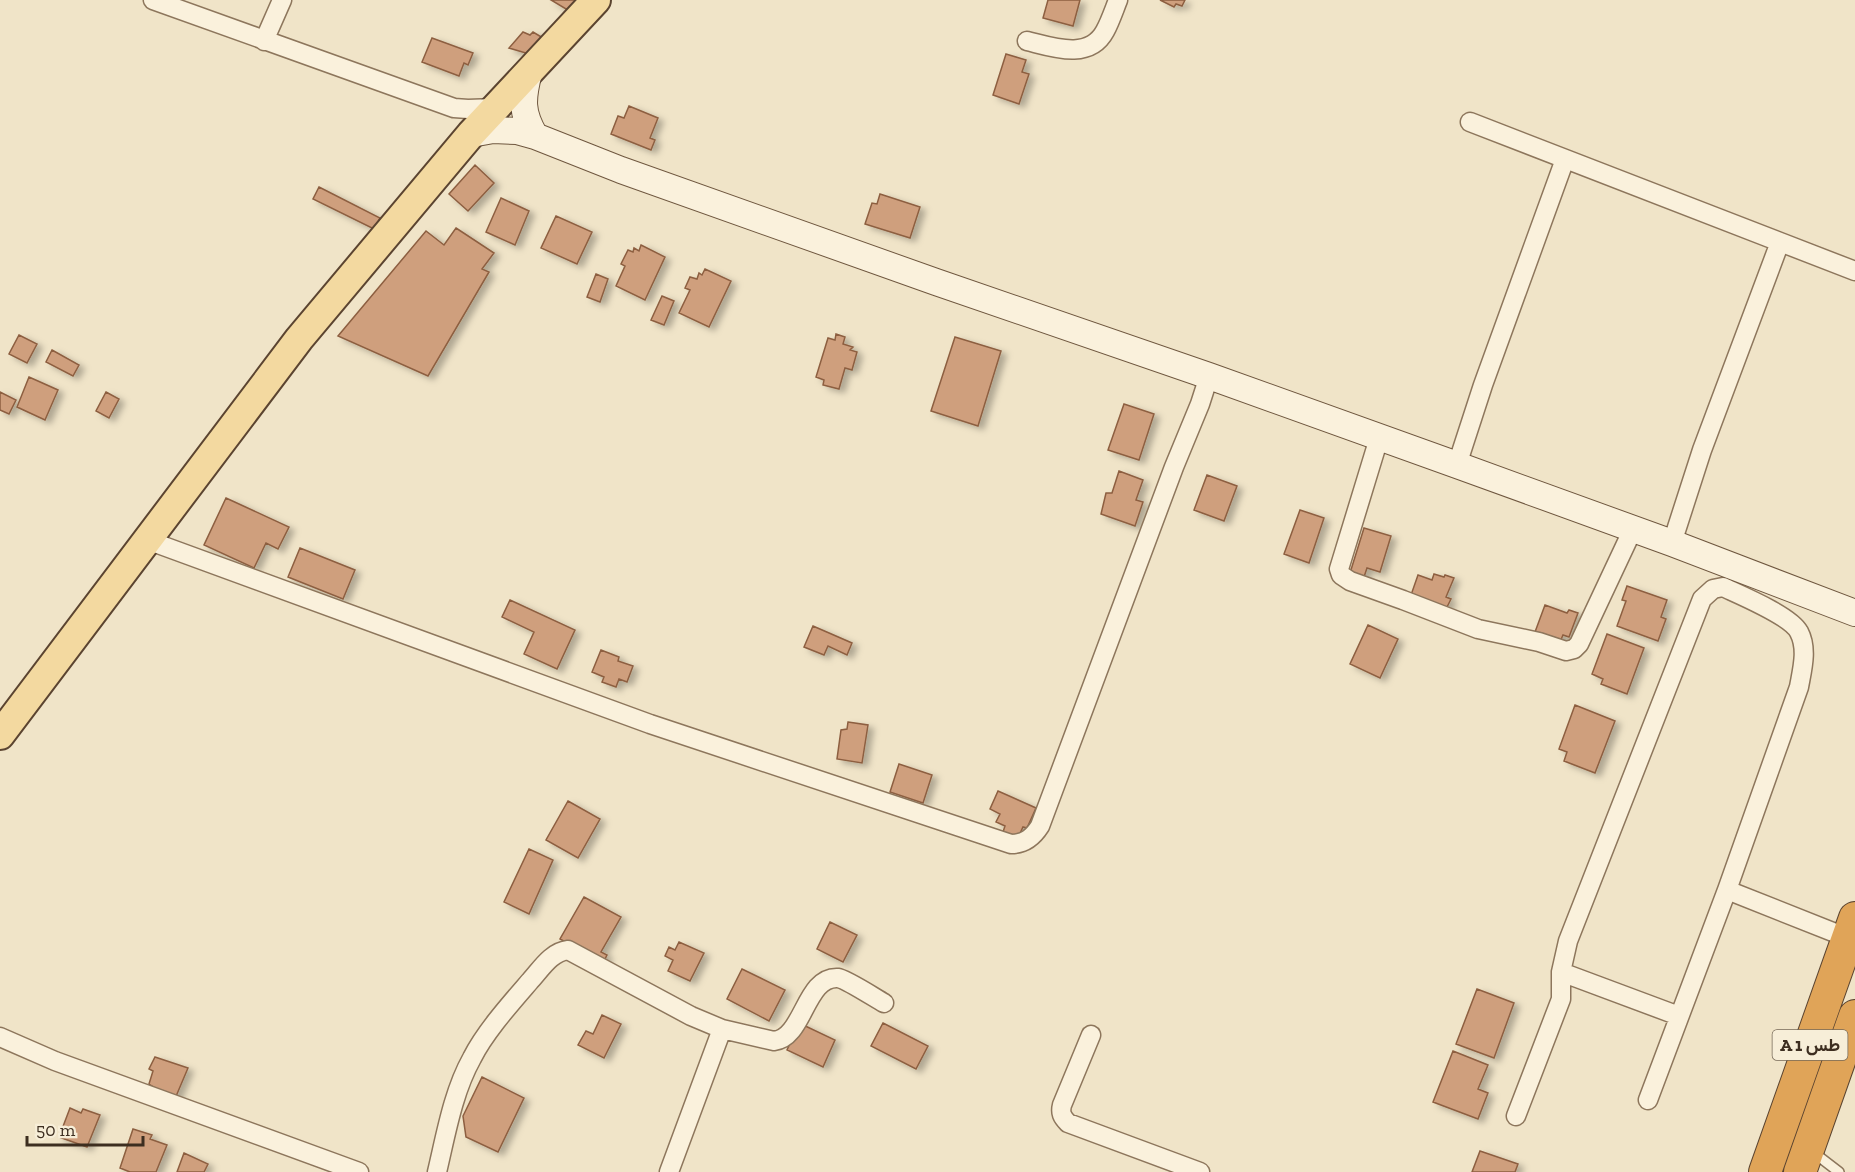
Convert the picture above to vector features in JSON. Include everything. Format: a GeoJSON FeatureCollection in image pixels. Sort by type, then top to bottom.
{"type":"FeatureCollection","features":[{"type":"Feature","properties":{"kind":"highway","name":"A 1 طس"},"geometry":{"type":"LineString","coordinates":[[1765,1172],[1851,928]]}},
{"type":"Feature","properties":{"kind":"highway","name":"A 1 طس"},"geometry":{"type":"LineString","coordinates":[[1804,1161],[1855,1016]]}},
{"type":"Feature","properties":{"kind":"main road"},"geometry":{"type":"LineString","coordinates":[[0,735],[298,339],[471,134],[596,0]]}},
{"type":"Feature","properties":{"kind":"street"},"geometry":{"type":"LineString","coordinates":[[153,0],[454,108],[468,110],[495,108]]}},
{"type":"Feature","properties":{"kind":"street"},"geometry":{"type":"LineString","coordinates":[[264,41],[282,0]]}},
{"type":"Feature","properties":{"kind":"street"},"geometry":{"type":"LineString","coordinates":[[1027,40],[1058,49],[1088,48],[1096,43],[1105,32],[1118,0]]}},
{"type":"Feature","properties":{"kind":"street"},"geometry":{"type":"LineString","coordinates":[[529,72],[524,90],[524,113],[535,136]]}},
{"type":"Feature","properties":{"kind":"street"},"geometry":{"type":"LineString","coordinates":[[1470,122],[1855,271]]}},
{"type":"Feature","properties":{"kind":"street"},"geometry":{"type":"LineString","coordinates":[[471,134],[510,130],[535,136],[621,170],[1457,465],[1672,543],[1855,613]]}},
{"type":"Feature","properties":{"kind":"street"},"geometry":{"type":"LineString","coordinates":[[1457,465],[1483,385],[1564,159]]}},
{"type":"Feature","properties":{"kind":"street"},"geometry":{"type":"LineString","coordinates":[[1672,543],[1702,450],[1780,242]]}},
{"type":"Feature","properties":{"kind":"street"},"geometry":{"type":"LineString","coordinates":[[147,540],[650,724],[1011,844],[1018,844],[1034,835],[1044,816],[1209,376]]}},
{"type":"Feature","properties":{"kind":"street"},"geometry":{"type":"LineString","coordinates":[[1379,438],[1339,569],[1341,575],[1350,581],[1460,623],[1539,642],[1566,651],[1574,649],[1579,644],[1633,530]]}},
{"type":"Feature","properties":{"kind":"street"},"geometry":{"type":"LineString","coordinates":[[1516,1116],[1561,999],[1561,972],[1568,941],[1702,599],[1713,589],[1723,587],[1776,613],[1799,631],[1804,657],[1799,687],[1727,890],[1648,1100]]}},
{"type":"Feature","properties":{"kind":"street"},"geometry":{"type":"LineString","coordinates":[[1727,890],[1851,928]]}},
{"type":"Feature","properties":{"kind":"street"},"geometry":{"type":"LineString","coordinates":[[437,1172],[457,1092],[471,1059],[505,1011],[550,960],[561,951],[573,951],[696,1019],[722,1029],[774,1041],[782,1040],[789,1034],[815,991],[825,980],[839,978],[884,1003]]}},
{"type":"Feature","properties":{"kind":"street"},"geometry":{"type":"LineString","coordinates":[[1561,972],[1679,1016]]}},
{"type":"Feature","properties":{"kind":"street"},"geometry":{"type":"LineString","coordinates":[[669,1172],[722,1029]]}},
{"type":"Feature","properties":{"kind":"street"},"geometry":{"type":"LineString","coordinates":[[1092,1035],[1060,1110],[1064,1119],[1068,1123],[1200,1172]]}},
{"type":"Feature","properties":{"kind":"street"},"geometry":{"type":"LineString","coordinates":[[0,1037],[56,1060],[359,1172]]}},
{"type":"Feature","properties":{"kind":"lane"},"geometry":{"type":"LineString","coordinates":[[1804,1161],[1839,1172]]}},
{"type":"Feature","properties":{"kind":"building"},"geometry":{"type":"Polygon","coordinates":[[[551,0],[586,0],[576,15],[551,0]]]}},
{"type":"Feature","properties":{"kind":"building"},"geometry":{"type":"Polygon","coordinates":[[[1048,0],[1080,0],[1073,26],[1043,18],[1048,0]]]}},
{"type":"Feature","properties":{"kind":"building"},"geometry":{"type":"Polygon","coordinates":[[[1160,0],[1185,0],[1182,6],[1176,4],[1174,7],[1160,0]]]}},
{"type":"Feature","properties":{"kind":"building"},"geometry":{"type":"Polygon","coordinates":[[[523,32],[530,35],[533,32],[543,38],[529,54],[509,48],[523,32]]]}},
{"type":"Feature","properties":{"kind":"building"},"geometry":{"type":"Polygon","coordinates":[[[432,38],[473,53],[468,65],[464,63],[459,76],[422,62],[432,38]]]}},
{"type":"Feature","properties":{"kind":"building"},"geometry":{"type":"Polygon","coordinates":[[[1006,54],[1026,60],[1022,72],[1029,74],[1019,104],[993,95],[1006,54]]]}},
{"type":"Feature","properties":{"kind":"building"},"geometry":{"type":"Polygon","coordinates":[[[629,106],[658,118],[650,138],[655,140],[651,150],[611,134],[618,116],[624,118],[629,106]]]}},
{"type":"Feature","properties":{"kind":"building"},"geometry":{"type":"Polygon","coordinates":[[[475,165],[494,183],[468,211],[449,194],[475,165]]]}},
{"type":"Feature","properties":{"kind":"building"},"geometry":{"type":"Polygon","coordinates":[[[319,187],[380,218],[374,229],[313,199],[319,187]]]}},
{"type":"Feature","properties":{"kind":"building"},"geometry":{"type":"Polygon","coordinates":[[[880,194],[920,207],[910,238],[865,224],[872,203],[877,204],[880,194]]]}},
{"type":"Feature","properties":{"kind":"building"},"geometry":{"type":"Polygon","coordinates":[[[501,198],[529,211],[515,245],[486,232],[501,198]]]}},
{"type":"Feature","properties":{"kind":"building"},"geometry":{"type":"Polygon","coordinates":[[[556,216],[592,232],[577,264],[541,248],[556,216]]]}},
{"type":"Feature","properties":{"kind":"building"},"geometry":{"type":"Polygon","coordinates":[[[456,228],[494,253],[482,269],[489,272],[428,376],[338,336],[426,231],[444,245],[456,228]]]}},
{"type":"Feature","properties":{"kind":"building"},"geometry":{"type":"Polygon","coordinates":[[[641,245],[665,257],[645,300],[616,286],[625,266],[621,264],[628,250],[633,252],[634,248],[639,251],[641,245]]]}},
{"type":"Feature","properties":{"kind":"building"},"geometry":{"type":"Polygon","coordinates":[[[705,269],[731,281],[709,327],[679,313],[690,290],[685,288],[690,277],[697,279],[699,273],[702,275],[705,269]]]}},
{"type":"Feature","properties":{"kind":"building"},"geometry":{"type":"Polygon","coordinates":[[[596,274],[608,279],[600,302],[587,297],[596,274]]]}},
{"type":"Feature","properties":{"kind":"building"},"geometry":{"type":"Polygon","coordinates":[[[662,296],[674,301],[664,325],[651,320],[662,296]]]}},
{"type":"Feature","properties":{"kind":"building"},"geometry":{"type":"Polygon","coordinates":[[[836,334],[845,337],[843,344],[853,347],[850,350],[857,352],[852,370],[845,368],[839,389],[823,385],[824,380],[816,377],[828,338],[835,340],[836,334]]]}},
{"type":"Feature","properties":{"kind":"building"},"geometry":{"type":"Polygon","coordinates":[[[19,335],[37,344],[27,363],[9,354],[19,335]]]}},
{"type":"Feature","properties":{"kind":"building"},"geometry":{"type":"Polygon","coordinates":[[[955,337],[1001,351],[978,426],[931,411],[955,337]]]}},
{"type":"Feature","properties":{"kind":"building"},"geometry":{"type":"Polygon","coordinates":[[[52,350],[79,365],[73,376],[46,362],[52,350]]]}},
{"type":"Feature","properties":{"kind":"building"},"geometry":{"type":"Polygon","coordinates":[[[29,377],[58,390],[45,420],[17,407],[29,377]]]}},
{"type":"Feature","properties":{"kind":"building"},"geometry":{"type":"Polygon","coordinates":[[[0,392],[16,400],[9,414],[0,410],[0,392]]]}},
{"type":"Feature","properties":{"kind":"building"},"geometry":{"type":"Polygon","coordinates":[[[106,392],[119,399],[109,418],[96,411],[106,392]]]}},
{"type":"Feature","properties":{"kind":"building"},"geometry":{"type":"Polygon","coordinates":[[[1124,404],[1154,414],[1139,460],[1108,450],[1124,404]]]}},
{"type":"Feature","properties":{"kind":"building"},"geometry":{"type":"Polygon","coordinates":[[[1119,471],[1143,480],[1136,500],[1143,502],[1135,526],[1101,514],[1106,493],[1112,493],[1119,471]]]}},
{"type":"Feature","properties":{"kind":"building"},"geometry":{"type":"Polygon","coordinates":[[[1207,475],[1237,486],[1224,521],[1194,510],[1207,475]]]}},
{"type":"Feature","properties":{"kind":"building"},"geometry":{"type":"Polygon","coordinates":[[[226,498],[289,527],[278,549],[266,543],[254,568],[204,545],[226,498]]]}},
{"type":"Feature","properties":{"kind":"building"},"geometry":{"type":"Polygon","coordinates":[[[1300,510],[1324,518],[1309,563],[1284,554],[1300,510]]]}},
{"type":"Feature","properties":{"kind":"building"},"geometry":{"type":"Polygon","coordinates":[[[1364,528],[1391,536],[1380,572],[1367,568],[1364,577],[1350,573],[1364,528]]]}},
{"type":"Feature","properties":{"kind":"building"},"geometry":{"type":"Polygon","coordinates":[[[300,548],[355,570],[343,599],[288,577],[300,548]]]}},
{"type":"Feature","properties":{"kind":"building"},"geometry":{"type":"Polygon","coordinates":[[[1434,574],[1454,578],[1446,597],[1451,599],[1446,609],[1411,595],[1418,575],[1432,580],[1434,574]]]}},
{"type":"Feature","properties":{"kind":"building"},"geometry":{"type":"Polygon","coordinates":[[[1627,586],[1667,600],[1661,617],[1666,619],[1658,641],[1617,626],[1626,601],[1622,600],[1627,586]]]}},
{"type":"Feature","properties":{"kind":"building"},"geometry":{"type":"Polygon","coordinates":[[[510,600],[575,630],[557,669],[524,654],[534,632],[502,617],[510,600]]]}},
{"type":"Feature","properties":{"kind":"building"},"geometry":{"type":"Polygon","coordinates":[[[1545,605],[1567,613],[1569,610],[1578,613],[1569,637],[1563,635],[1560,642],[1535,632],[1545,605]]]}},
{"type":"Feature","properties":{"kind":"building"},"geometry":{"type":"Polygon","coordinates":[[[1368,625],[1398,639],[1380,678],[1350,664],[1368,625]]]}},
{"type":"Feature","properties":{"kind":"building"},"geometry":{"type":"Polygon","coordinates":[[[813,626],[852,643],[847,655],[828,646],[824,655],[804,647],[813,626]]]}},
{"type":"Feature","properties":{"kind":"building"},"geometry":{"type":"Polygon","coordinates":[[[1607,634],[1644,648],[1627,694],[1601,684],[1603,679],[1592,674],[1607,634]]]}},
{"type":"Feature","properties":{"kind":"building"},"geometry":{"type":"Polygon","coordinates":[[[601,650],[619,657],[618,661],[633,666],[627,682],[619,679],[616,687],[602,682],[604,677],[592,672],[601,650]]]}},
{"type":"Feature","properties":{"kind":"building"},"geometry":{"type":"Polygon","coordinates":[[[1575,705],[1615,721],[1595,773],[1564,761],[1567,752],[1559,749],[1575,705]]]}},
{"type":"Feature","properties":{"kind":"building"},"geometry":{"type":"Polygon","coordinates":[[[848,722],[868,725],[862,763],[837,759],[841,730],[847,729],[848,722]]]}},
{"type":"Feature","properties":{"kind":"building"},"geometry":{"type":"Polygon","coordinates":[[[899,764],[932,775],[923,803],[890,792],[899,764]]]}},
{"type":"Feature","properties":{"kind":"building"},"geometry":{"type":"Polygon","coordinates":[[[998,791],[1036,808],[1027,828],[1023,827],[1016,842],[1003,832],[1005,826],[996,822],[1000,814],[990,809],[998,791]]]}},
{"type":"Feature","properties":{"kind":"building"},"geometry":{"type":"Polygon","coordinates":[[[568,801],[600,819],[578,858],[546,840],[568,801]]]}},
{"type":"Feature","properties":{"kind":"building"},"geometry":{"type":"Polygon","coordinates":[[[529,849],[553,860],[529,914],[504,902],[529,849]]]}},
{"type":"Feature","properties":{"kind":"building"},"geometry":{"type":"Polygon","coordinates":[[[584,897],[621,917],[601,952],[607,955],[603,963],[560,939],[584,897]]]}},
{"type":"Feature","properties":{"kind":"building"},"geometry":{"type":"Polygon","coordinates":[[[830,922],[857,935],[843,962],[817,949],[830,922]]]}},
{"type":"Feature","properties":{"kind":"building"},"geometry":{"type":"Polygon","coordinates":[[[679,942],[704,953],[690,981],[668,971],[673,960],[665,956],[669,947],[675,950],[679,942]]]}},
{"type":"Feature","properties":{"kind":"building"},"geometry":{"type":"Polygon","coordinates":[[[742,969],[785,990],[769,1021],[727,999],[742,969]]]}},
{"type":"Feature","properties":{"kind":"building"},"geometry":{"type":"Polygon","coordinates":[[[1477,989],[1514,1003],[1494,1058],[1456,1044],[1477,989]]]}},
{"type":"Feature","properties":{"kind":"building"},"geometry":{"type":"Polygon","coordinates":[[[602,1015],[621,1024],[604,1058],[578,1045],[586,1031],[593,1034],[602,1015]]]}},
{"type":"Feature","properties":{"kind":"building"},"geometry":{"type":"Polygon","coordinates":[[[799,1023],[835,1040],[823,1067],[787,1050],[799,1023]]]}},
{"type":"Feature","properties":{"kind":"building"},"geometry":{"type":"Polygon","coordinates":[[[883,1023],[928,1046],[916,1069],[871,1046],[883,1023]]]}},
{"type":"Feature","properties":{"kind":"building"},"geometry":{"type":"Polygon","coordinates":[[[1453,1051],[1488,1065],[1478,1089],[1488,1093],[1478,1119],[1433,1102],[1453,1051]]]}},
{"type":"Feature","properties":{"kind":"building"},"geometry":{"type":"Polygon","coordinates":[[[155,1057],[188,1068],[174,1101],[154,1093],[155,1088],[149,1084],[153,1071],[149,1069],[155,1057]]]}},
{"type":"Feature","properties":{"kind":"building"},"geometry":{"type":"Polygon","coordinates":[[[482,1077],[524,1098],[498,1152],[466,1137],[463,1116],[482,1077]]]}},
{"type":"Feature","properties":{"kind":"building"},"geometry":{"type":"Polygon","coordinates":[[[70,1108],[81,1113],[83,1109],[100,1115],[87,1147],[59,1137],[70,1108]]]}},
{"type":"Feature","properties":{"kind":"building"},"geometry":{"type":"Polygon","coordinates":[[[133,1129],[152,1135],[150,1139],[167,1145],[156,1172],[130,1172],[120,1168],[133,1129]]]}},
{"type":"Feature","properties":{"kind":"building"},"geometry":{"type":"Polygon","coordinates":[[[1480,1151],[1518,1164],[1515,1172],[1472,1172],[1480,1151]]]}},
{"type":"Feature","properties":{"kind":"building"},"geometry":{"type":"Polygon","coordinates":[[[184,1153],[208,1164],[204,1172],[177,1172],[184,1153]]]}}]}
